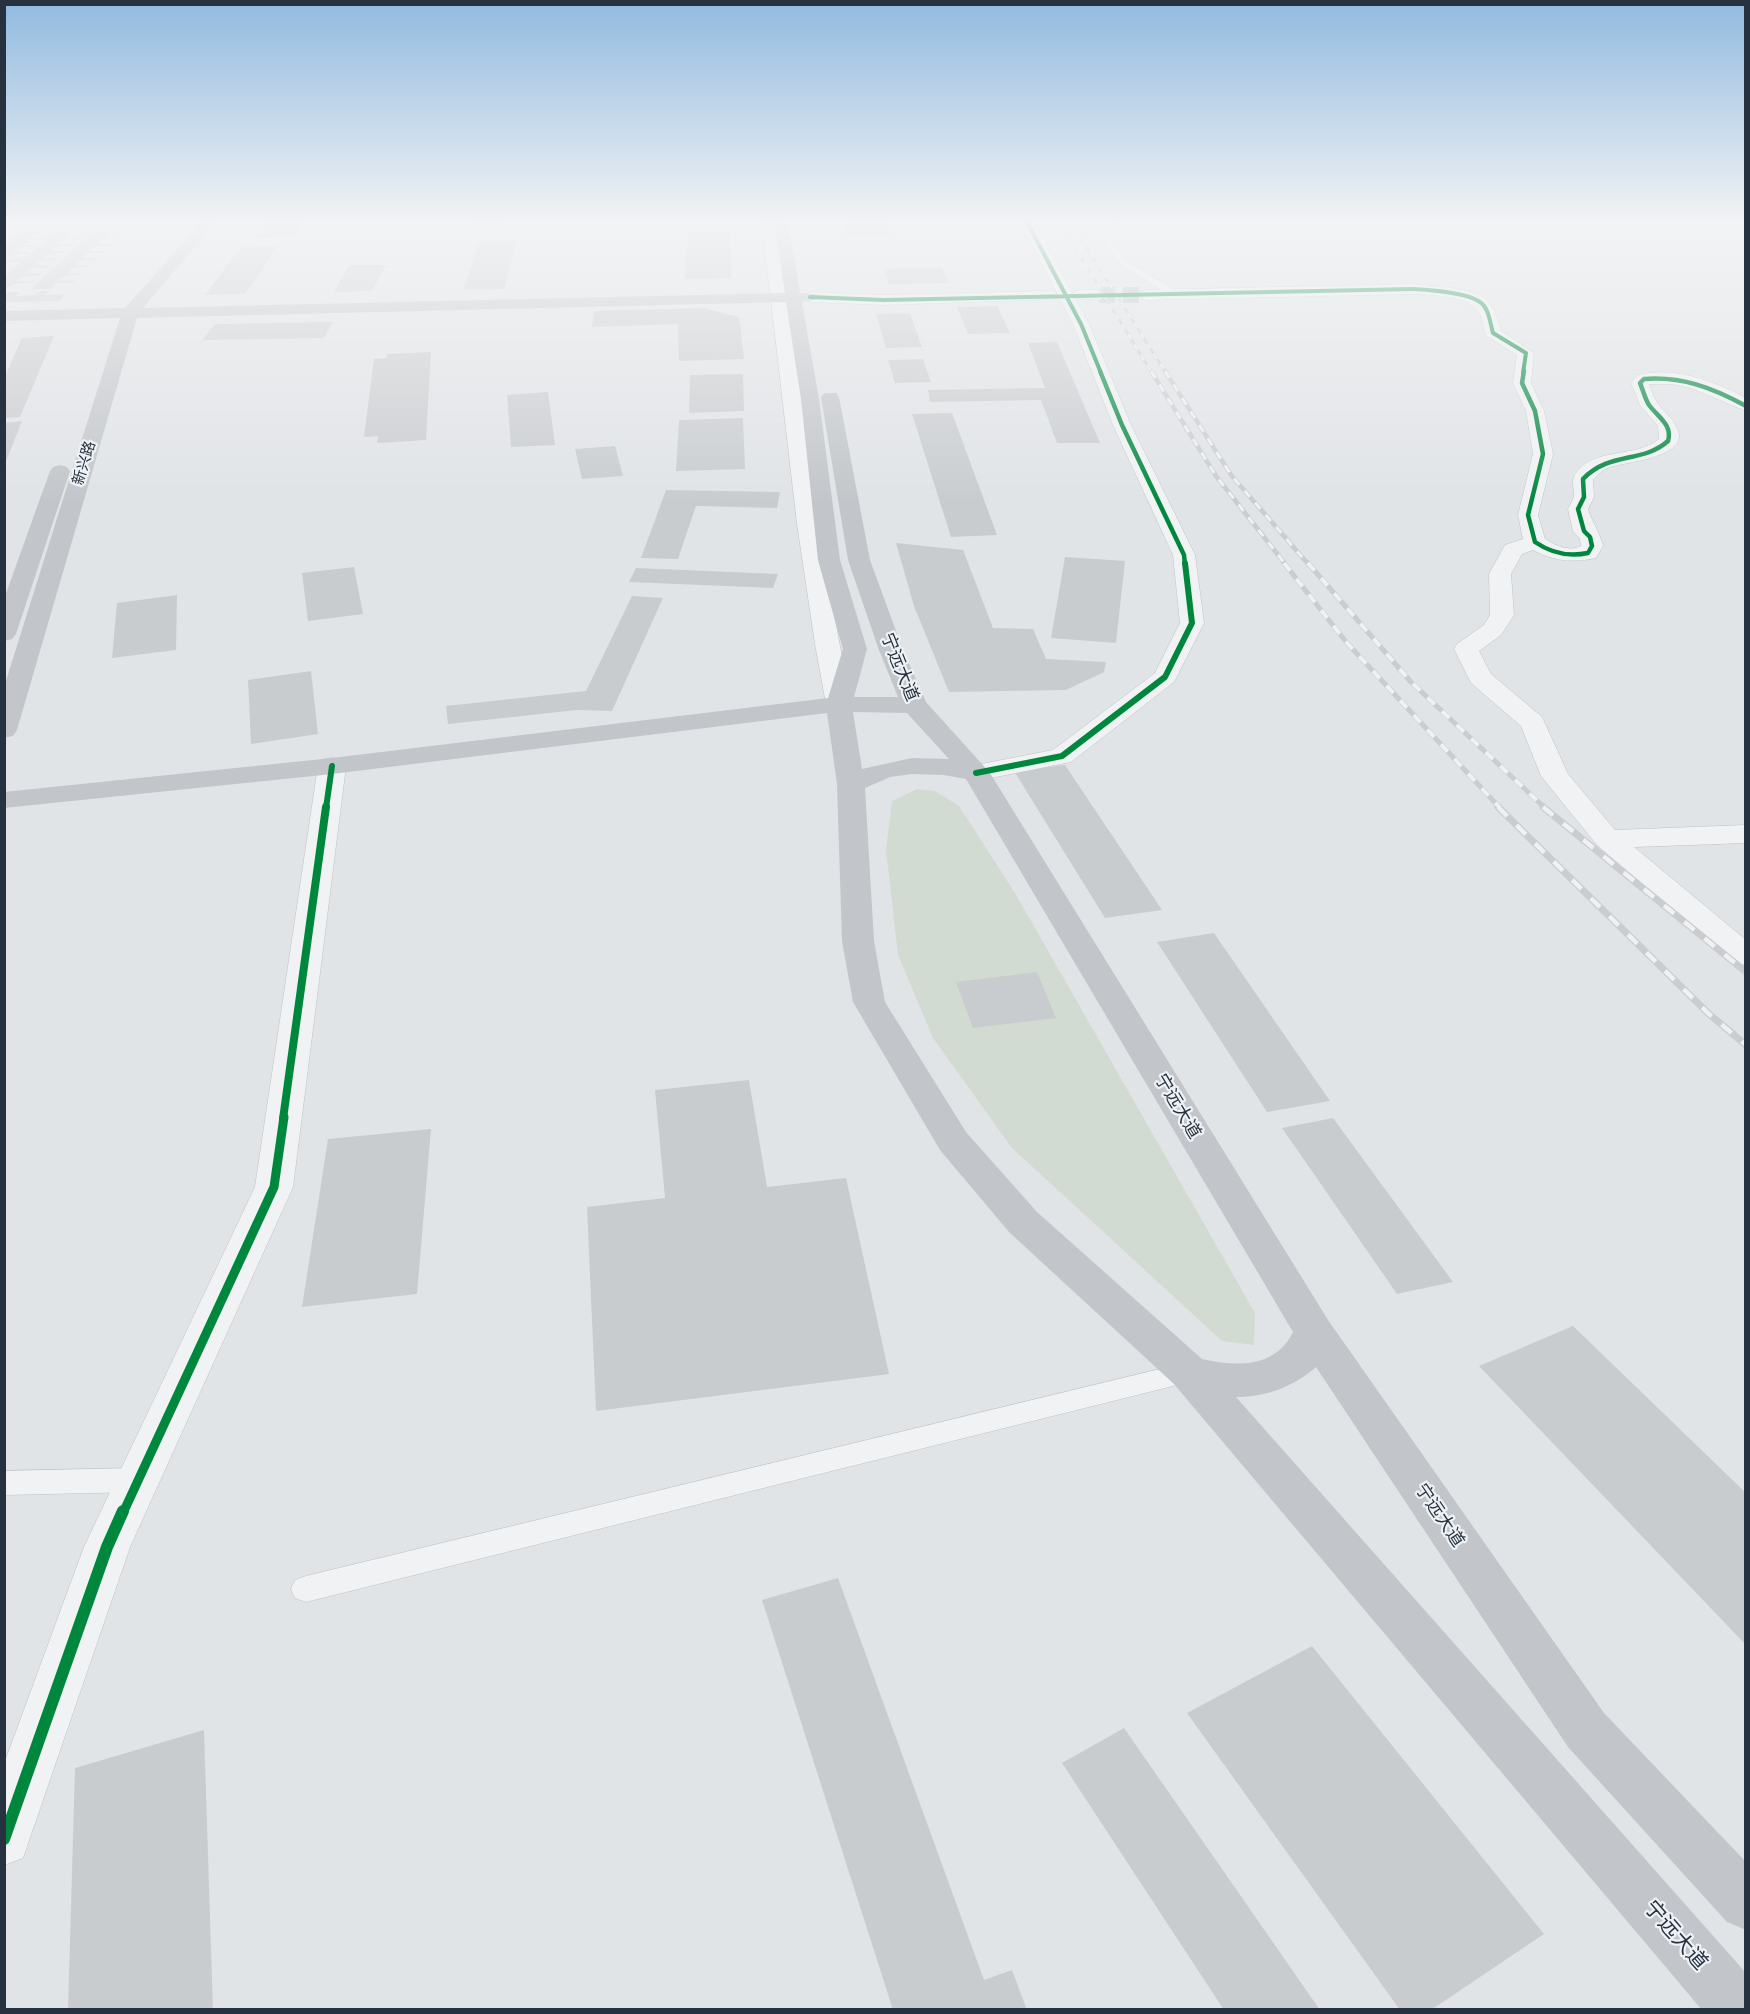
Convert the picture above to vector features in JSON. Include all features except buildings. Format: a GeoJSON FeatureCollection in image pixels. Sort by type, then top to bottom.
{"type":"FeatureCollection","features":[{"type":"Feature","properties":{"kind":"main road","name":"新兴路"},"geometry":{"type":"LineString","coordinates":[[91,380],[121,316]]}},
{"type":"Feature","properties":{"kind":"main road","name":"新兴路"},"geometry":{"type":"LineString","coordinates":[[4,730],[121,316]]}},
{"type":"Feature","properties":{"kind":"main road","name":"宁远大道"},"geometry":{"type":"LineString","coordinates":[[797,316],[810,399],[829,560],[855,649],[839,704],[851,784],[858,941],[870,1002],[953,1141],[1016,1213],[1189,1372],[1740,2010]]}},
{"type":"Feature","properties":{"kind":"main road","name":"宁远大道"},"geometry":{"type":"LineString","coordinates":[[802,316],[825,369],[859,560],[914,705],[976,773],[1314,1331],[1586,1730],[1746,1903]]}},
{"type":"Feature","properties":{"kind":"main road","name":"新兴路"},"geometry":{"type":"LineString","coordinates":[[4,634],[64,457]]}},
{"type":"Feature","properties":{"kind":"main road"},"geometry":{"type":"LineString","coordinates":[[4,800],[332,766],[839,704],[914,705]]}},
{"type":"Feature","properties":{"kind":"main road"},"geometry":{"type":"LineString","coordinates":[[851,784],[871,773],[896,766],[951,766],[976,773]]}},
{"type":"Feature","properties":{"kind":"main road"},"geometry":{"type":"LineString","coordinates":[[1189,1372],[1222,1380],[1256,1380],[1284,1370],[1304,1353],[1314,1331]]}},
{"type":"Feature","properties":{"kind":"street","name":"宁远大道"},"geometry":{"type":"LineString","coordinates":[[795,316],[814,575],[824,639],[839,704]]}},
{"type":"Feature","properties":{"kind":"street"},"geometry":{"type":"LineString","coordinates":[[976,773],[1062,756],[1165,677],[1192,623],[1184,555],[1122,425],[1077,316]]}},
{"type":"Feature","properties":{"kind":"street"},"geometry":{"type":"LineString","coordinates":[[1489,316],[1493,333],[1526,353],[1522,383],[1535,411],[1543,454],[1528,515],[1534,542]]}},
{"type":"Feature","properties":{"kind":"street"},"geometry":{"type":"LineString","coordinates":[[1746,406],[1727,395],[1688,381],[1671,378],[1644,379],[1640,383],[1648,404],[1666,423],[1670,436],[1669,442],[1654,451],[1593,468],[1583,479],[1584,497],[1578,509],[1584,531],[1590,537],[1593,546],[1588,553],[1576,556],[1556,552],[1534,542],[1513,550],[1500,574],[1502,615],[1493,630],[1466,649],[1480,678],[1533,723],[1555,776],[1607,839],[1746,956]]}},
{"type":"Feature","properties":{"kind":"street"},"geometry":{"type":"LineString","coordinates":[[7,1825],[107,1547],[274,1187],[332,766]]}},
{"type":"Feature","properties":{"kind":"street"},"geometry":{"type":"LineString","coordinates":[[1607,839],[1746,834]]}},
{"type":"Feature","properties":{"kind":"lane"},"geometry":{"type":"LineString","coordinates":[[306,1588],[1189,1372]]}},
{"type":"Feature","properties":{"kind":"lane"},"geometry":{"type":"LineString","coordinates":[[4,1483],[137,1480]]}},
{"type":"Feature","properties":{"kind":"shaded area"},"geometry":{"type":"Polygon","coordinates":[[[917,789],[935,791],[959,806],[1015,893],[1255,1313],[1254,1345],[1222,1341],[1012,1148],[933,1038],[898,955],[886,850],[892,801],[917,789]]]}},
{"type":"Feature","properties":{"kind":"railway"},"geometry":{"type":"LineString","coordinates":[[1117,316],[1152,373]]}},
{"type":"Feature","properties":{"kind":"railway"},"geometry":{"type":"LineString","coordinates":[[1130,316],[1166,373]]}},
{"type":"Feature","properties":{"kind":"railway"},"geometry":{"type":"LineString","coordinates":[[1151,371],[1216,476],[1286,565]]}},
{"type":"Feature","properties":{"kind":"railway"},"geometry":{"type":"LineString","coordinates":[[1165,371],[1231,475],[1309,565]]}},
{"type":"Feature","properties":{"kind":"railway"},"geometry":{"type":"LineString","coordinates":[[1284,563],[1347,643],[1500,808]]}},
{"type":"Feature","properties":{"kind":"railway"},"geometry":{"type":"LineString","coordinates":[[1308,563],[1411,682],[1545,808]]}},
{"type":"Feature","properties":{"kind":"railway"},"geometry":{"type":"LineString","coordinates":[[1498,807],[1709,1014],[1746,1045]]}},
{"type":"Feature","properties":{"kind":"railway"},"geometry":{"type":"LineString","coordinates":[[1543,807],[1746,972]]}},
{"type":"Feature","properties":{"kind":"cycle path"},"geometry":{"type":"LineString","coordinates":[[976,773],[1062,756],[1165,677],[1192,623],[1184,555],[1122,425],[1077,316]]}},
{"type":"Feature","properties":{"kind":"cycle path"},"geometry":{"type":"LineString","coordinates":[[1489,316],[1493,333],[1526,353],[1522,383],[1535,411],[1543,454],[1528,515],[1535,542],[1554,552],[1567,555],[1588,553],[1592,546],[1590,537],[1584,531],[1578,509],[1584,497],[1583,479],[1593,468],[1653,451],[1668,441],[1670,435],[1667,426],[1645,397],[1640,383],[1644,379],[1671,379],[1697,384],[1722,393],[1746,406]]}},
{"type":"Feature","properties":{"kind":"cycle path"},"geometry":{"type":"LineString","coordinates":[[4,1839],[107,1547],[274,1187],[332,766]]}}]}
